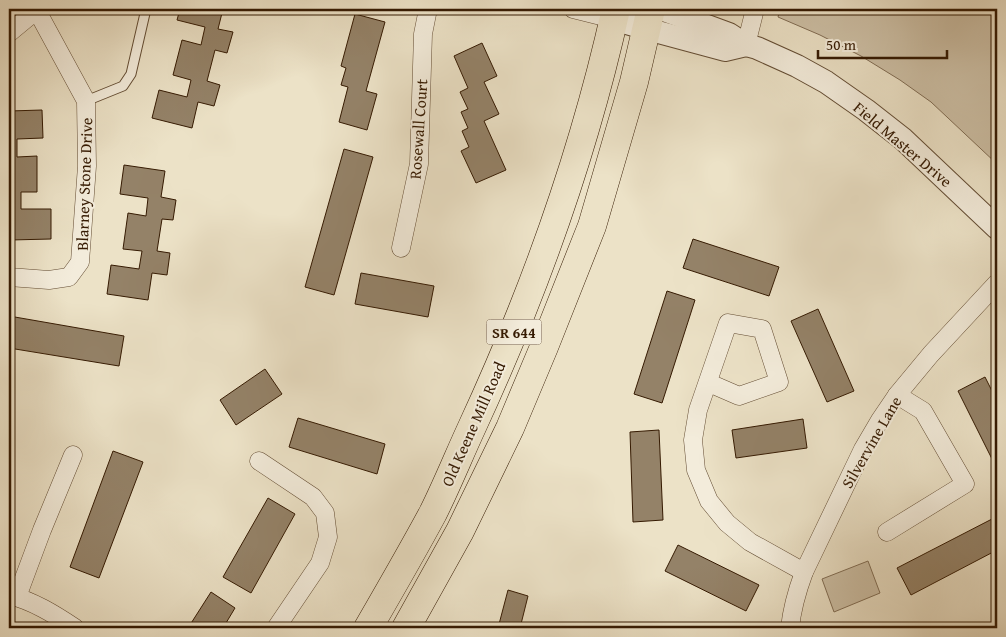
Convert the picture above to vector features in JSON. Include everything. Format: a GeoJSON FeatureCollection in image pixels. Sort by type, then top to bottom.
{"type":"FeatureCollection","features":[{"type":"Feature","properties":{"kind":"main road","name":"Old Keene Mill Road"},"geometry":{"type":"LineString","coordinates":[[368,628],[434,511],[521,314],[562,201],[589,114],[614,14]]}},
{"type":"Feature","properties":{"kind":"main road","name":"Old Keene Mill Road"},"geometry":{"type":"LineString","coordinates":[[406,628],[460,531],[510,428],[544,347],[592,226],[653,16]]}},
{"type":"Feature","properties":{"kind":"street","name":"Blarney Stone Drive"},"geometry":{"type":"LineString","coordinates":[[9,278],[49,280],[69,277],[80,262],[87,166],[86,101],[37,9]]}},
{"type":"Feature","properties":{"kind":"street"},"geometry":{"type":"LineString","coordinates":[[9,33],[37,9]]}},
{"type":"Feature","properties":{"kind":"street","name":"Rosewall Court"},"geometry":{"type":"LineString","coordinates":[[401,248],[419,164],[423,34],[428,9]]}},
{"type":"Feature","properties":{"kind":"street"},"geometry":{"type":"LineString","coordinates":[[573,9],[653,16],[725,50],[746,45],[754,9]]}},
{"type":"Feature","properties":{"kind":"street","name":"Field Master Drive"},"geometry":{"type":"LineString","coordinates":[[746,45],[797,66],[826,82],[866,110],[902,139],[997,228]]}},
{"type":"Feature","properties":{"kind":"street","name":"Silvervine Lane"},"geometry":{"type":"LineString","coordinates":[[790,628],[797,590],[804,572],[863,449],[880,420],[896,395],[930,354],[997,284]]}},
{"type":"Feature","properties":{"kind":"street"},"geometry":{"type":"LineString","coordinates":[[708,383],[739,396],[779,382],[762,329],[728,323],[698,410],[693,440],[696,470],[709,501],[727,523],[750,542],[804,572]]}},
{"type":"Feature","properties":{"kind":"street"},"geometry":{"type":"LineString","coordinates":[[887,532],[965,484],[923,411],[896,395]]}},
{"type":"Feature","properties":{"kind":"street"},"geometry":{"type":"LineString","coordinates":[[73,455],[13,596],[36,604],[75,628]]}},
{"type":"Feature","properties":{"kind":"street"},"geometry":{"type":"LineString","coordinates":[[259,461],[314,497],[325,513],[328,537],[320,563],[276,628]]}},
{"type":"Feature","properties":{"kind":"lane"},"geometry":{"type":"LineString","coordinates":[[86,101],[123,86],[130,74],[146,9]]}},
{"type":"Feature","properties":{"kind":"shaded area"},"geometry":{"type":"Polygon","coordinates":[[[780,9],[997,9],[997,164],[931,102],[861,56],[820,35],[778,17],[780,9]]]}},
{"type":"Feature","properties":{"kind":"shaded area"},"geometry":{"type":"Polygon","coordinates":[[[868,561],[880,593],[834,612],[822,579],[868,561]]]}},
{"type":"Feature","properties":{"kind":"building"},"geometry":{"type":"Polygon","coordinates":[[[180,9],[223,9],[218,29],[233,32],[227,53],[215,50],[207,81],[220,85],[214,106],[198,102],[192,128],[152,118],[159,90],[187,97],[191,80],[173,75],[182,40],[201,45],[205,27],[177,20],[180,9]]]}},
{"type":"Feature","properties":{"kind":"building"},"geometry":{"type":"Polygon","coordinates":[[[355,14],[385,22],[366,91],[377,94],[367,130],[339,122],[348,87],[341,85],[346,68],[341,66],[355,14]]]}},
{"type":"Feature","properties":{"kind":"building"},"geometry":{"type":"Polygon","coordinates":[[[482,43],[497,76],[484,82],[499,114],[484,121],[506,170],[476,183],[461,151],[469,147],[462,131],[468,128],[461,112],[468,109],[460,92],[468,88],[454,56],[482,43]]]}},
{"type":"Feature","properties":{"kind":"building"},"geometry":{"type":"Polygon","coordinates":[[[42,110],[43,138],[17,139],[17,157],[37,156],[37,192],[21,192],[21,209],[51,209],[51,239],[10,240],[9,111],[42,110]]]}},
{"type":"Feature","properties":{"kind":"building"},"geometry":{"type":"Polygon","coordinates":[[[344,149],[373,157],[334,295],[305,287],[344,149]]]}},
{"type":"Feature","properties":{"kind":"building"},"geometry":{"type":"Polygon","coordinates":[[[124,165],[165,171],[161,197],[176,200],[173,220],[162,219],[157,251],[170,253],[167,275],[152,273],[148,300],[107,294],[111,265],[139,269],[142,251],[123,249],[128,213],[146,216],[148,198],[120,194],[124,165]]]}},
{"type":"Feature","properties":{"kind":"building"},"geometry":{"type":"Polygon","coordinates":[[[693,239],[779,267],[769,296],[683,268],[693,239]]]}},
{"type":"Feature","properties":{"kind":"building"},"geometry":{"type":"Polygon","coordinates":[[[361,273],[434,286],[428,317],[355,304],[361,273]]]}},
{"type":"Feature","properties":{"kind":"building"},"geometry":{"type":"Polygon","coordinates":[[[667,291],[695,300],[662,403],[634,394],[667,291]]]}},
{"type":"Feature","properties":{"kind":"building"},"geometry":{"type":"Polygon","coordinates":[[[818,309],[854,391],[827,402],[791,321],[818,309]]]}},
{"type":"Feature","properties":{"kind":"building"},"geometry":{"type":"Polygon","coordinates":[[[9,316],[124,336],[119,366],[9,348],[9,316]]]}},
{"type":"Feature","properties":{"kind":"building"},"geometry":{"type":"Polygon","coordinates":[[[265,369],[282,394],[236,425],[220,400],[265,369]]]}},
{"type":"Feature","properties":{"kind":"building"},"geometry":{"type":"Polygon","coordinates":[[[985,377],[997,401],[997,469],[958,391],[985,377]]]}},
{"type":"Feature","properties":{"kind":"building"},"geometry":{"type":"Polygon","coordinates":[[[298,418],[385,444],[377,474],[289,447],[298,418]]]}},
{"type":"Feature","properties":{"kind":"building"},"geometry":{"type":"Polygon","coordinates":[[[803,419],[807,448],[736,458],[732,430],[803,419]]]}},
{"type":"Feature","properties":{"kind":"building"},"geometry":{"type":"Polygon","coordinates":[[[659,430],[663,520],[633,522],[630,432],[659,430]]]}},
{"type":"Feature","properties":{"kind":"building"},"geometry":{"type":"Polygon","coordinates":[[[113,451],[143,462],[99,578],[70,567],[113,451]]]}},
{"type":"Feature","properties":{"kind":"building"},"geometry":{"type":"Polygon","coordinates":[[[268,498],[295,514],[251,593],[223,577],[268,498]]]}},
{"type":"Feature","properties":{"kind":"building"},"geometry":{"type":"Polygon","coordinates":[[[992,519],[997,528],[997,550],[911,595],[897,568],[992,519]]]}},
{"type":"Feature","properties":{"kind":"building"},"geometry":{"type":"Polygon","coordinates":[[[678,545],[759,585],[746,611],[665,571],[678,545]]]}},
{"type":"Feature","properties":{"kind":"building"},"geometry":{"type":"Polygon","coordinates":[[[508,590],[528,596],[520,628],[498,628],[508,590]]]}},
{"type":"Feature","properties":{"kind":"building"},"geometry":{"type":"Polygon","coordinates":[[[211,592],[235,608],[223,628],[188,628],[211,592]]]}}]}
